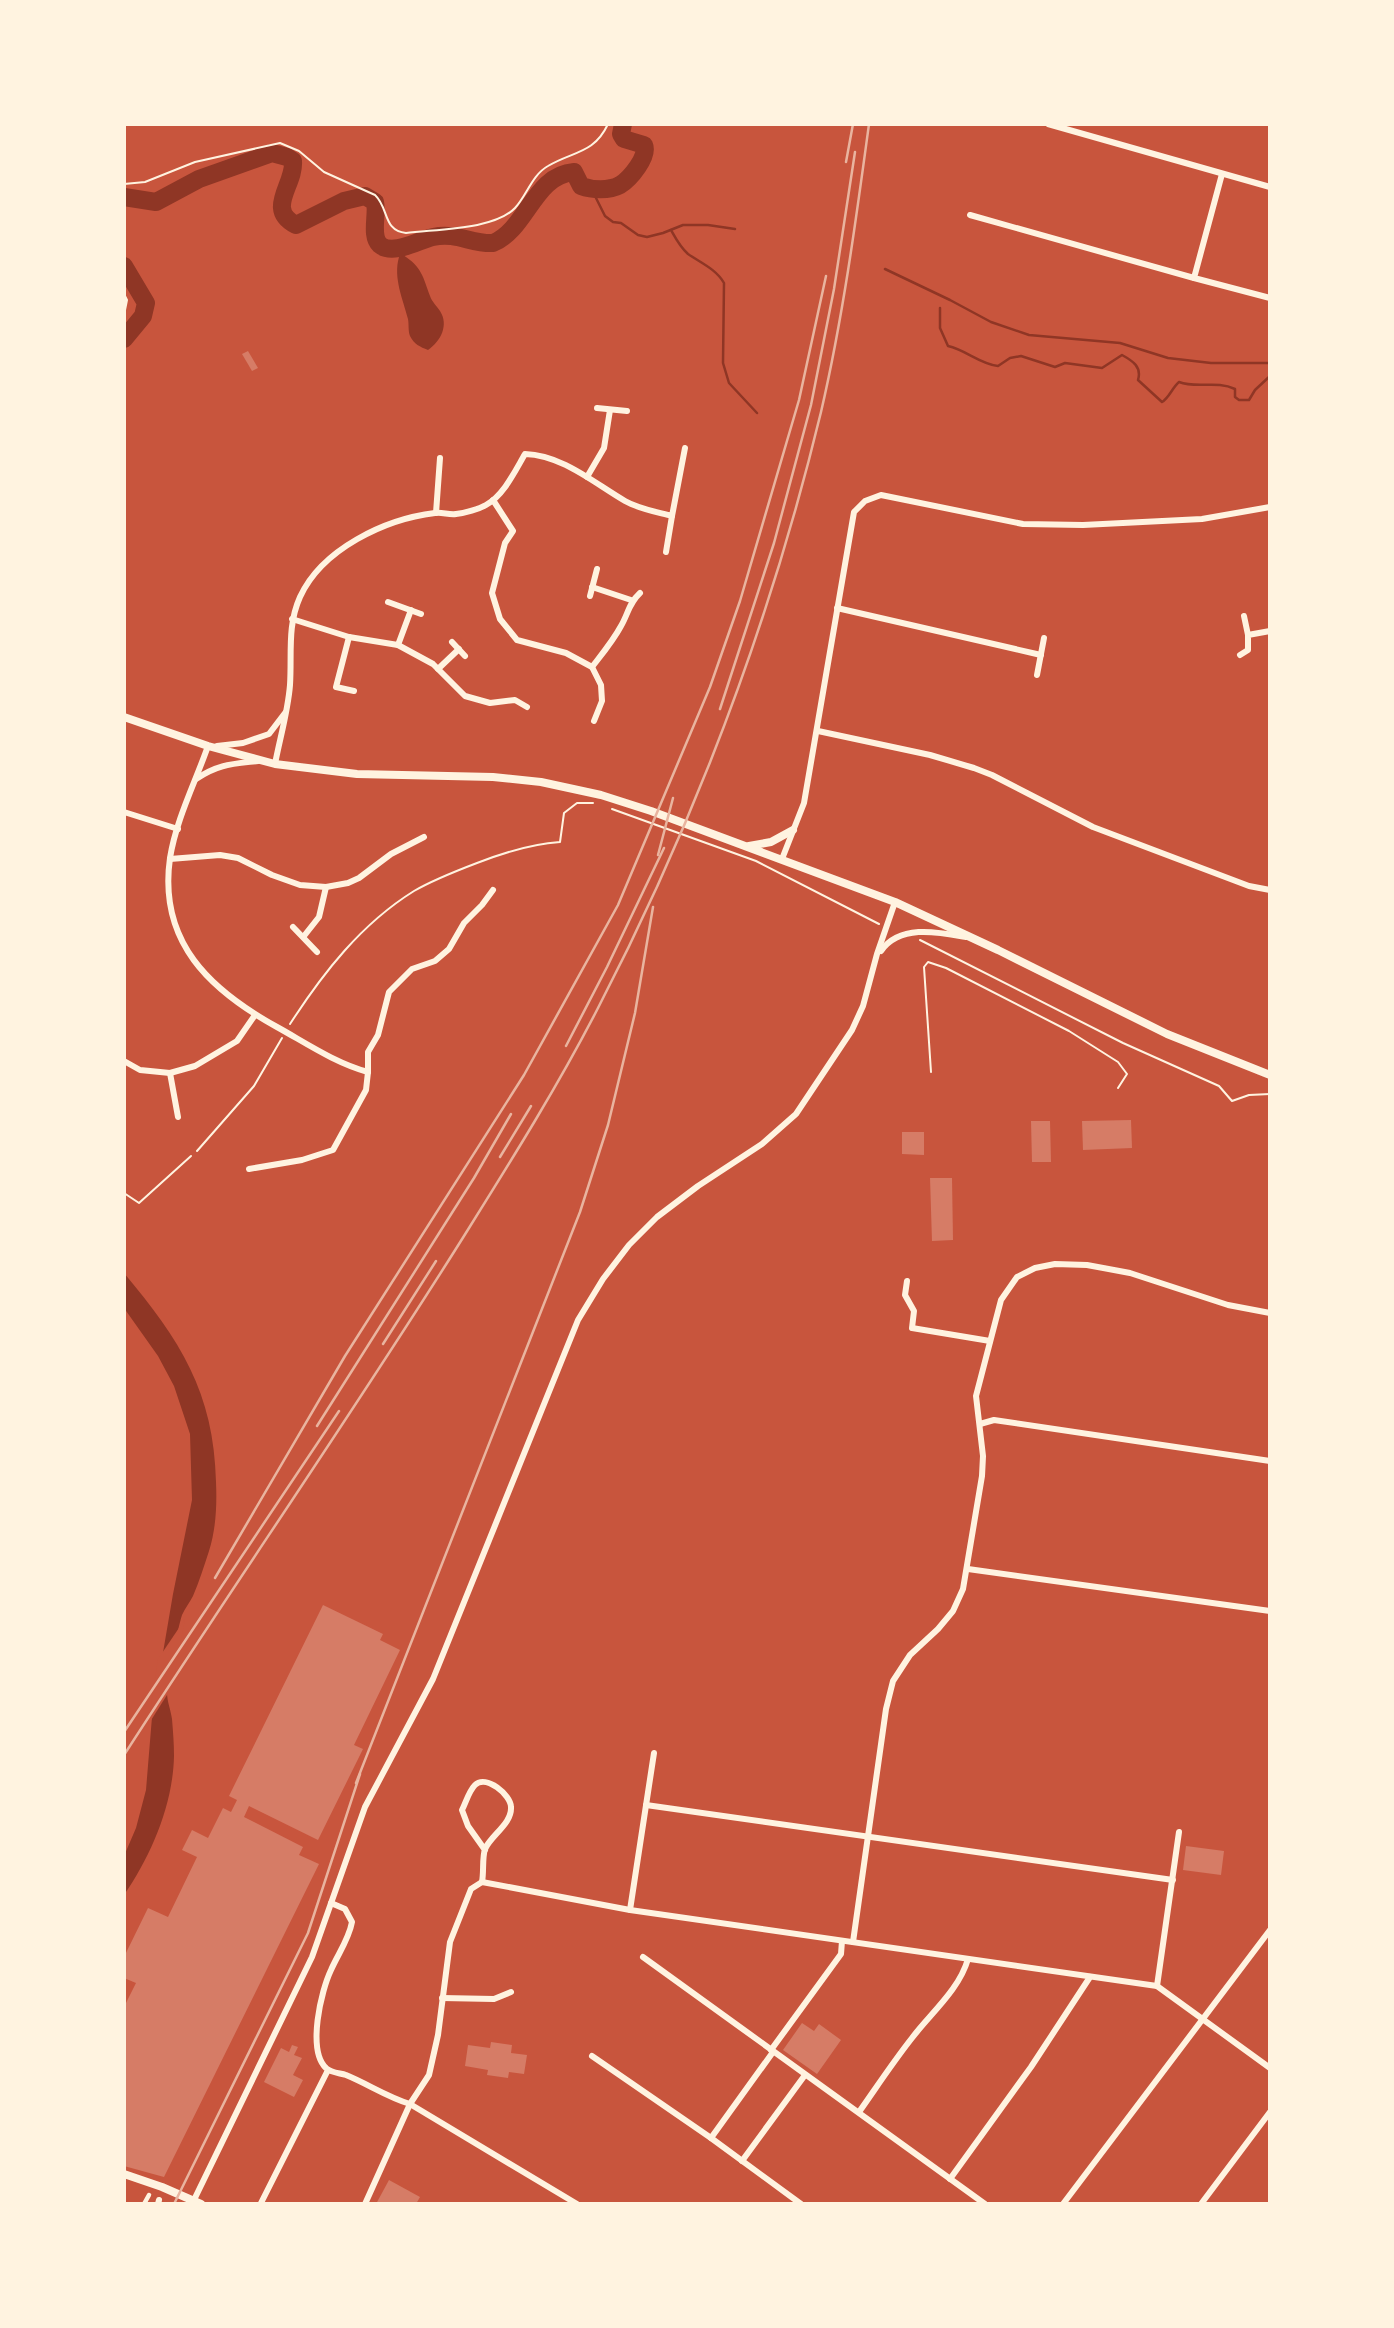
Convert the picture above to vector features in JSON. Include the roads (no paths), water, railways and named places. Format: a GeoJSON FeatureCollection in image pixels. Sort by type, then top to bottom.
{"type":"FeatureCollection","features":[{"type":"Feature","properties":{"kind":"street"},"geometry":{"type":"LineString","coordinates":[[1048,124],[1072,127],[1270,187]]}},
{"type":"Feature","properties":{"kind":"street"},"geometry":{"type":"LineString","coordinates":[[1194,278],[1223,174]]}},
{"type":"Feature","properties":{"kind":"street"},"geometry":{"type":"LineString","coordinates":[[970,215],[1270,298]]}},
{"type":"Feature","properties":{"kind":"street"},"geometry":{"type":"LineString","coordinates":[[597,408],[627,411]]}},
{"type":"Feature","properties":{"kind":"street"},"geometry":{"type":"LineString","coordinates":[[587,477],[604,448],[610,410]]}},
{"type":"Feature","properties":{"kind":"street"},"geometry":{"type":"LineString","coordinates":[[666,551],[685,448]]}},
{"type":"Feature","properties":{"kind":"street"},"geometry":{"type":"LineString","coordinates":[[275,764],[290,686],[292,619],[300,596],[310,580],[323,564],[344,546],[397,522],[436,513],[456,514],[485,506],[512,477],[525,454],[587,477],[628,503],[672,516]]}},
{"type":"Feature","properties":{"kind":"street"},"geometry":{"type":"LineString","coordinates":[[436,513],[440,458]]}},
{"type":"Feature","properties":{"kind":"street"},"geometry":{"type":"LineString","coordinates":[[782,859],[804,803],[854,512],[865,501],[881,495],[1023,524],[1202,519],[1270,507]]}},
{"type":"Feature","properties":{"kind":"street"},"geometry":{"type":"LineString","coordinates":[[493,500],[513,531],[505,543],[492,593],[500,619],[517,639],[566,653],[592,667],[601,685],[601,701],[594,721]]}},
{"type":"Feature","properties":{"kind":"street"},"geometry":{"type":"LineString","coordinates":[[590,596],[597,569]]}},
{"type":"Feature","properties":{"kind":"street"},"geometry":{"type":"LineString","coordinates":[[592,587],[631,600]]}},
{"type":"Feature","properties":{"kind":"street"},"geometry":{"type":"LineString","coordinates":[[592,667],[623,624],[631,600],[639,593]]}},
{"type":"Feature","properties":{"kind":"street"},"geometry":{"type":"LineString","coordinates":[[388,602],[421,614]]}},
{"type":"Feature","properties":{"kind":"street"},"geometry":{"type":"LineString","coordinates":[[837,608],[1041,656]]}},
{"type":"Feature","properties":{"kind":"street"},"geometry":{"type":"LineString","coordinates":[[398,645],[411,610]]}},
{"type":"Feature","properties":{"kind":"street"},"geometry":{"type":"LineString","coordinates":[[1240,656],[1248,650],[1244,616]]}},
{"type":"Feature","properties":{"kind":"street"},"geometry":{"type":"LineString","coordinates":[[292,619],[349,637],[398,645],[438,669],[465,696],[490,703],[515,700],[527,707]]}},
{"type":"Feature","properties":{"kind":"street"},"geometry":{"type":"LineString","coordinates":[[1248,635],[1270,631]]}},
{"type":"Feature","properties":{"kind":"street"},"geometry":{"type":"LineString","coordinates":[[349,637],[337,687],[354,691]]}},
{"type":"Feature","properties":{"kind":"street"},"geometry":{"type":"LineString","coordinates":[[1037,675],[1044,638]]}},
{"type":"Feature","properties":{"kind":"street"},"geometry":{"type":"LineString","coordinates":[[452,642],[465,656]]}},
{"type":"Feature","properties":{"kind":"street"},"geometry":{"type":"LineString","coordinates":[[438,669],[459,649]]}},
{"type":"Feature","properties":{"kind":"street"},"geometry":{"type":"LineString","coordinates":[[209,747],[243,743],[269,734],[285,713]]}},
{"type":"Feature","properties":{"kind":"street"},"geometry":{"type":"LineString","coordinates":[[124,717],[209,747],[275,764],[357,774],[505,778],[541,782],[599,799],[746,846],[894,902],[1191,1044],[1270,1075]]}},
{"type":"Feature","properties":{"kind":"street"},"geometry":{"type":"LineString","coordinates":[[817,731],[930,755],[974,768],[1093,827],[1249,886],[1270,890]]}},
{"type":"Feature","properties":{"kind":"street"},"geometry":{"type":"LineString","coordinates":[[209,747],[177,829],[170,859],[169,899],[180,938],[197,966],[225,995],[350,1067],[368,1072]]}},
{"type":"Feature","properties":{"kind":"street"},"geometry":{"type":"LineString","coordinates":[[196,779],[212,768],[225,764],[264,761]]}},
{"type":"Feature","properties":{"kind":"street"},"geometry":{"type":"LineString","coordinates":[[124,812],[177,829]]}},
{"type":"Feature","properties":{"kind":"street"},"geometry":{"type":"LineString","coordinates":[[746,846],[772,842],[793,830]]}},
{"type":"Feature","properties":{"kind":"street"},"geometry":{"type":"LineString","coordinates":[[170,859],[220,855],[238,858],[299,885],[326,887],[348,883],[391,854],[424,837]]}},
{"type":"Feature","properties":{"kind":"street"},"geometry":{"type":"LineString","coordinates":[[304,936],[318,917],[326,887]]}},
{"type":"Feature","properties":{"kind":"street"},"geometry":{"type":"LineString","coordinates":[[249,1169],[302,1160],[333,1150],[366,1090],[368,1052],[379,1035],[389,992],[412,969],[435,961],[449,949],[464,923],[493,890]]}},
{"type":"Feature","properties":{"kind":"street"},"geometry":{"type":"LineString","coordinates":[[192,2204],[312,1957],[365,1807],[433,1679],[578,1320],[603,1279],[629,1245],[657,1216],[762,1144],[796,1114],[852,1030],[863,1006],[894,902]]}},
{"type":"Feature","properties":{"kind":"street"},"geometry":{"type":"LineString","coordinates":[[293,927],[317,951]]}},
{"type":"Feature","properties":{"kind":"street"},"geometry":{"type":"LineString","coordinates":[[876,958],[886,945],[905,934],[929,932],[971,938]]}},
{"type":"Feature","properties":{"kind":"street"},"geometry":{"type":"LineString","coordinates":[[124,1061],[140,1070],[170,1073],[195,1066],[237,1041],[255,1014]]}},
{"type":"Feature","properties":{"kind":"street"},"geometry":{"type":"LineString","coordinates":[[170,1073],[178,1117]]}},
{"type":"Feature","properties":{"kind":"street"},"geometry":{"type":"LineString","coordinates":[[853,1942],[886,1709],[893,1681],[910,1655],[953,1611],[963,1589],[982,1476],[983,1456],[976,1395],[1002,1300],[1017,1277],[1035,1268],[1055,1264],[1087,1265],[1129,1273],[1228,1306],[1270,1313]]}},
{"type":"Feature","properties":{"kind":"street"},"geometry":{"type":"LineString","coordinates":[[907,1281],[905,1295],[914,1311],[912,1328],[990,1341]]}},
{"type":"Feature","properties":{"kind":"street"},"geometry":{"type":"LineString","coordinates":[[980,1424],[994,1420],[1270,1461]]}},
{"type":"Feature","properties":{"kind":"street"},"geometry":{"type":"LineString","coordinates":[[968,1569],[1270,1611]]}},
{"type":"Feature","properties":{"kind":"street"},"geometry":{"type":"LineString","coordinates":[[630,1910],[654,1753]]}},
{"type":"Feature","properties":{"kind":"street"},"geometry":{"type":"LineString","coordinates":[[482,1882],[485,1850],[510,1815],[512,1804],[508,1797],[488,1782],[481,1781],[475,1785],[462,1810],[468,1826],[485,1850]]}},
{"type":"Feature","properties":{"kind":"street"},"geometry":{"type":"LineString","coordinates":[[646,1805],[1172,1880]]}},
{"type":"Feature","properties":{"kind":"street"},"geometry":{"type":"LineString","coordinates":[[1157,1986],[1179,1832]]}},
{"type":"Feature","properties":{"kind":"street"},"geometry":{"type":"LineString","coordinates":[[365,2204],[410,2104],[429,2075],[438,2035],[453,1932],[471,1889],[482,1882],[630,1910],[1157,1986],[1270,2068]]}},
{"type":"Feature","properties":{"kind":"street"},"geometry":{"type":"LineString","coordinates":[[331,1903],[345,1909],[352,1922],[350,1933],[331,1970],[318,2010],[318,2049],[328,2070],[346,2075],[410,2104],[577,2204]]}},
{"type":"Feature","properties":{"kind":"street"},"geometry":{"type":"LineString","coordinates":[[1063,2204],[1270,1930]]}},
{"type":"Feature","properties":{"kind":"street"},"geometry":{"type":"LineString","coordinates":[[711,2137],[841,1954],[842,1941]]}},
{"type":"Feature","properties":{"kind":"street"},"geometry":{"type":"LineString","coordinates":[[643,1957],[985,2204]]}},
{"type":"Feature","properties":{"kind":"street"},"geometry":{"type":"LineString","coordinates":[[859,2112],[914,2035],[930,2020],[965,1972],[968,1959]]}},
{"type":"Feature","properties":{"kind":"street"},"geometry":{"type":"LineString","coordinates":[[950,2179],[1031,2067],[1090,1977]]}},
{"type":"Feature","properties":{"kind":"street"},"geometry":{"type":"LineString","coordinates":[[442,1998],[494,1999],[511,1992]]}},
{"type":"Feature","properties":{"kind":"street"},"geometry":{"type":"LineString","coordinates":[[593,2056],[711,2137],[801,2204]]}},
{"type":"Feature","properties":{"kind":"street"},"geometry":{"type":"LineString","coordinates":[[261,2203],[328,2070]]}},
{"type":"Feature","properties":{"kind":"street"},"geometry":{"type":"LineString","coordinates":[[742,2161],[805,2075]]}},
{"type":"Feature","properties":{"kind":"street"},"geometry":{"type":"LineString","coordinates":[[1201,2204],[1270,2112]]}},
{"type":"Feature","properties":{"kind":"street"},"geometry":{"type":"LineString","coordinates":[[124,2174],[201,2204]]}},
{"type":"Feature","properties":{"kind":"street"},"geometry":{"type":"LineString","coordinates":[[144,2204],[149,2195]]}},
{"type":"Feature","properties":{"kind":"waterway"},"geometry":{"type":"LineString","coordinates":[[124,197],[156,202],[199,179],[272,153],[293,161],[282,204],[287,219],[296,225],[344,201],[365,196],[375,202],[375,236],[385,248],[399,248],[442,236],[493,243],[505,236],[549,182],[560,175],[574,172],[581,186],[595,189],[611,188],[624,182],[638,167],[645,150],[644,145],[624,139],[621,134],[623,124]]}},
{"type":"Feature","properties":{"kind":"waterway"},"geometry":{"type":"LineString","coordinates":[[592,190],[605,216],[638,235],[647,237],[683,225],[735,229]]}},
{"type":"Feature","properties":{"kind":"waterway"},"geometry":{"type":"LineString","coordinates":[[671,230],[685,251],[713,270],[724,283],[723,363],[729,383],[757,413]]}},
{"type":"Feature","properties":{"kind":"waterway"},"geometry":{"type":"LineString","coordinates":[[124,266],[146,303],[143,316],[124,339]]}},
{"type":"Feature","properties":{"kind":"waterway"},"geometry":{"type":"LineString","coordinates":[[885,269],[991,322],[1029,335],[1120,343],[1168,358],[1211,363],[1270,363]]}},
{"type":"Feature","properties":{"kind":"waterway"},"geometry":{"type":"LineString","coordinates":[[940,308],[940,328],[948,346],[985,363],[998,366],[1010,358],[1021,356],[1055,367],[1065,363],[1102,368],[1122,355],[1136,365],[1139,371],[1138,380],[1162,402],[1179,382],[1228,386],[1235,389],[1235,397],[1239,400],[1249,400],[1270,376]]}},
{"type":"Feature","properties":{"kind":"railway"},"geometry":{"type":"LineString","coordinates":[[846,162],[853,124]]}},
{"type":"Feature","properties":{"kind":"railway"},"geometry":{"type":"LineString","coordinates":[[124,1755],[469,1228],[568,1064],[634,937],[728,717],[779,566],[821,412],[836,340],[869,124]]}},
{"type":"Feature","properties":{"kind":"railway"},"geometry":{"type":"LineString","coordinates":[[720,709],[774,543],[811,405],[834,289],[855,152]]}},
{"type":"Feature","properties":{"kind":"railway"},"geometry":{"type":"LineString","coordinates":[[215,1578],[345,1356],[524,1075],[618,905],[710,687],[740,601],[799,400],[826,276]]}},
{"type":"Feature","properties":{"kind":"railway"},"geometry":{"type":"LineString","coordinates":[[658,855],[673,798]]}},
{"type":"Feature","properties":{"kind":"railway"},"geometry":{"type":"LineString","coordinates":[[566,1046],[664,848]]}},
{"type":"Feature","properties":{"kind":"railway"},"geometry":{"type":"LineString","coordinates":[[356,1783],[580,1212],[608,1125],[635,1013],[653,907]]}},
{"type":"Feature","properties":{"kind":"railway"},"geometry":{"type":"LineString","coordinates":[[500,1157],[531,1106]]}},
{"type":"Feature","properties":{"kind":"railway"},"geometry":{"type":"LineString","coordinates":[[317,1426],[474,1178],[511,1114]]}},
{"type":"Feature","properties":{"kind":"railway"},"geometry":{"type":"LineString","coordinates":[[383,1344],[436,1261]]}},
{"type":"Feature","properties":{"kind":"railway"},"geometry":{"type":"LineString","coordinates":[[124,1732],[339,1411]]}},
{"type":"Feature","properties":{"kind":"railway"},"geometry":{"type":"LineString","coordinates":[[174,2204],[308,1933],[360,1774]]}}]}
